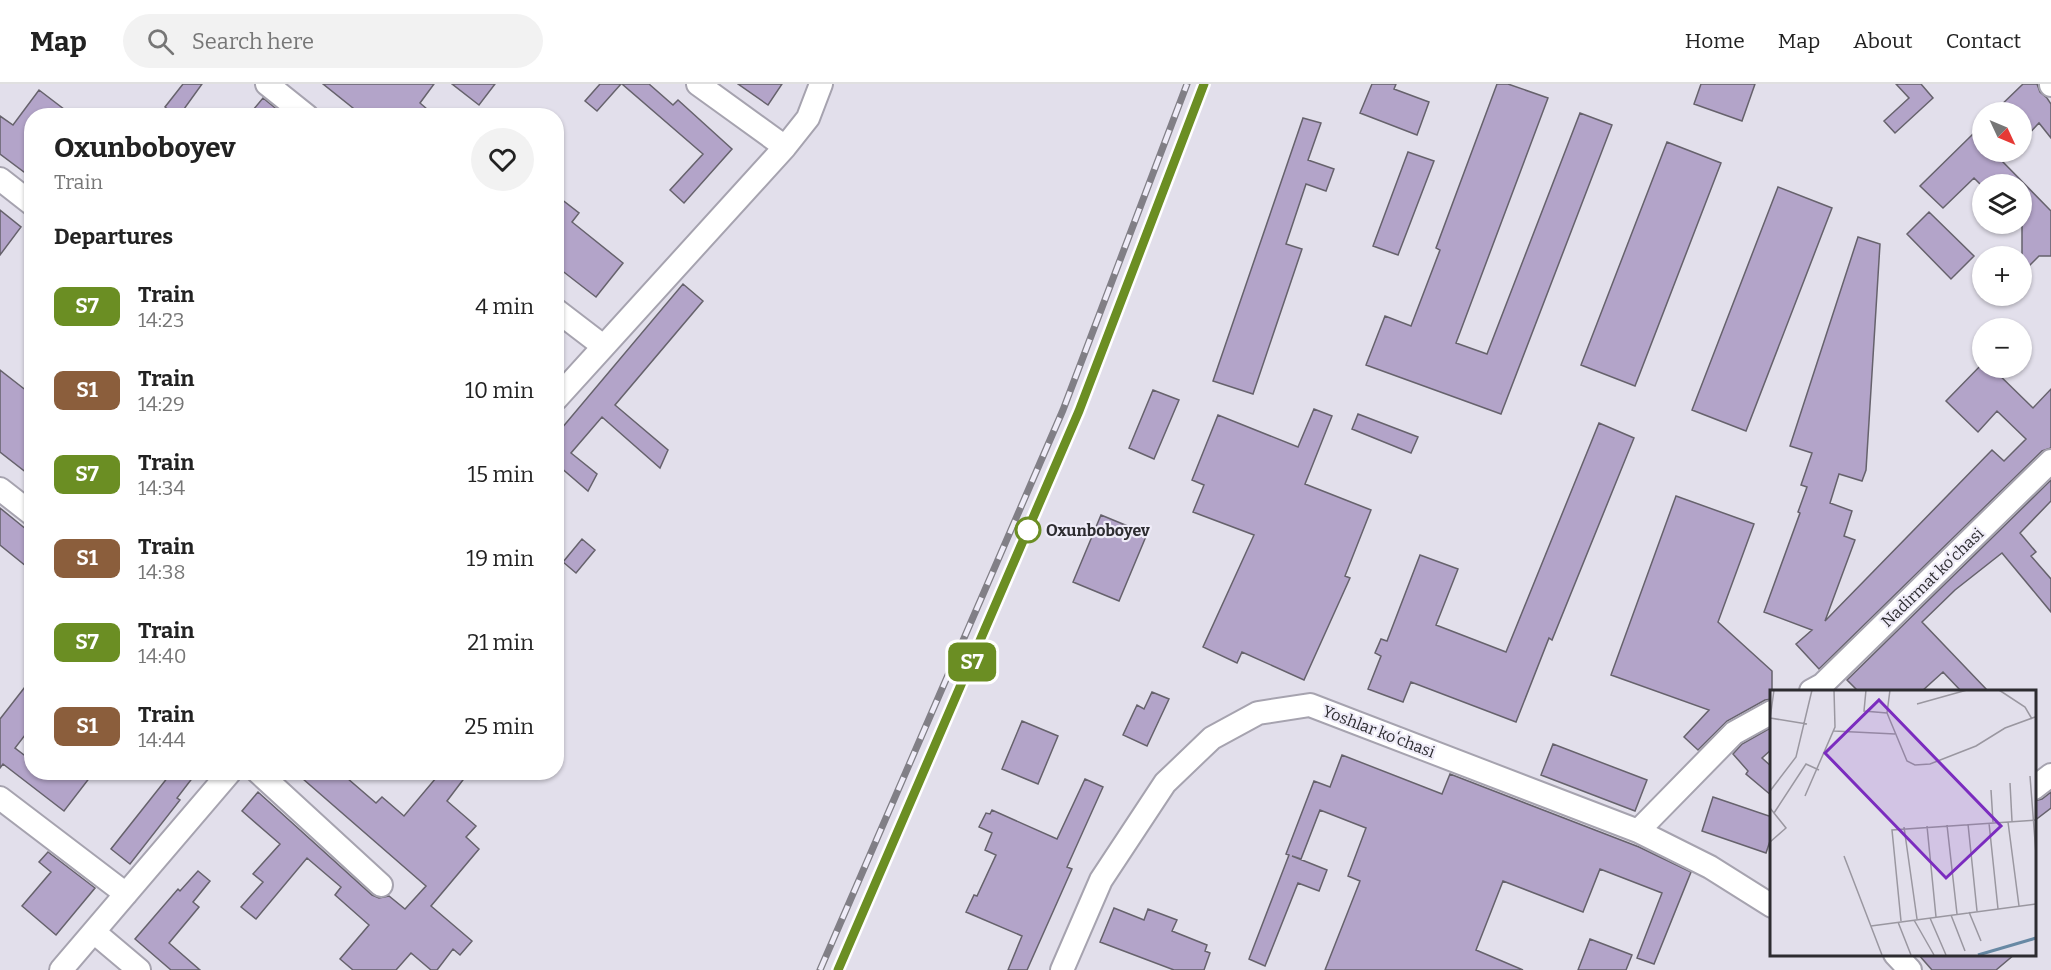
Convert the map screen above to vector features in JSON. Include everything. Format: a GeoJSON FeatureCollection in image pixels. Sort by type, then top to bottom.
{"type":"FeatureCollection","features":[{"type":"Feature","properties":{"kind":"street"},"geometry":{"type":"LineString","coordinates":[[267,84],[297,108]]}},
{"type":"Feature","properties":{"kind":"street"},"geometry":{"type":"LineString","coordinates":[[698,84],[785,147]]}},
{"type":"Feature","properties":{"kind":"street"},"geometry":{"type":"LineString","coordinates":[[564,390],[785,147],[808,118],[821,84]]}},
{"type":"Feature","properties":{"kind":"street"},"geometry":{"type":"LineString","coordinates":[[0,179],[24,198]]}},
{"type":"Feature","properties":{"kind":"street"},"geometry":{"type":"LineString","coordinates":[[564,316],[603,346]]}},
{"type":"Feature","properties":{"kind":"street","name":"Nadirmat koʻchasi"},"geometry":{"type":"LineString","coordinates":[[1813,690],[1822,685],[2051,461]]}},
{"type":"Feature","properties":{"kind":"street"},"geometry":{"type":"LineString","coordinates":[[0,489],[24,508]]}},
{"type":"Feature","properties":{"kind":"street","name":"Yoshlar koʻchasi"},"geometry":{"type":"LineString","coordinates":[[1062,970],[1101,880],[1165,783],[1212,738],[1258,713],[1310,705],[1638,831]]}},
{"type":"Feature","properties":{"kind":"street"},"geometry":{"type":"LineString","coordinates":[[1770,713],[1734,733],[1638,831],[1710,867],[1770,905]]}},
{"type":"Feature","properties":{"kind":"street"},"geometry":{"type":"LineString","coordinates":[[2036,786],[2051,775]]}},
{"type":"Feature","properties":{"kind":"street"},"geometry":{"type":"LineString","coordinates":[[61,970],[223,780]]}},
{"type":"Feature","properties":{"kind":"street"},"geometry":{"type":"LineString","coordinates":[[267,780],[381,885]]}},
{"type":"Feature","properties":{"kind":"street"},"geometry":{"type":"LineString","coordinates":[[0,798],[126,894]]}},
{"type":"Feature","properties":{"kind":"street"},"geometry":{"type":"LineString","coordinates":[[94,932],[139,970]]}},
{"type":"Feature","properties":{"kind":"street"},"geometry":{"type":"LineString","coordinates":[[1895,955],[1910,970]]}},
{"type":"Feature","properties":{"kind":"building"},"geometry":{"type":"Polygon","coordinates":[[[183,84],[202,84],[185,108],[165,107],[183,84]]]}},
{"type":"Feature","properties":{"kind":"building"},"geometry":{"type":"Polygon","coordinates":[[[323,84],[434,84],[420,103],[426,108],[353,108],[323,84]]]}},
{"type":"Feature","properties":{"kind":"building"},"geometry":{"type":"Polygon","coordinates":[[[452,84],[495,84],[479,105],[452,84]]]}},
{"type":"Feature","properties":{"kind":"building"},"geometry":{"type":"Polygon","coordinates":[[[600,84],[621,84],[597,111],[585,101],[600,84]]]}},
{"type":"Feature","properties":{"kind":"building"},"geometry":{"type":"Polygon","coordinates":[[[622,84],[649,84],[673,105],[678,100],[732,149],[684,203],[670,190],[703,154],[622,84]]]}},
{"type":"Feature","properties":{"kind":"building"},"geometry":{"type":"Polygon","coordinates":[[[738,84],[782,84],[768,105],[738,84]]]}},
{"type":"Feature","properties":{"kind":"building"},"geometry":{"type":"Polygon","coordinates":[[[1372,84],[1396,84],[1394,89],[1429,102],[1417,135],[1360,113],[1372,84]]]}},
{"type":"Feature","properties":{"kind":"building"},"geometry":{"type":"Polygon","coordinates":[[[1497,84],[1508,84],[1548,98],[1456,343],[1487,354],[1580,113],[1612,125],[1501,414],[1366,365],[1385,316],[1411,326],[1440,250],[1436,248],[1497,84]]]}},
{"type":"Feature","properties":{"kind":"building"},"geometry":{"type":"Polygon","coordinates":[[[1701,84],[1755,84],[1742,121],[1694,104],[1701,84]]]}},
{"type":"Feature","properties":{"kind":"building"},"geometry":{"type":"Polygon","coordinates":[[[1896,84],[1921,84],[1933,98],[1895,133],[1884,121],[1909,98],[1896,84]]]}},
{"type":"Feature","properties":{"kind":"building"},"geometry":{"type":"Polygon","coordinates":[[[2023,84],[2037,84],[2040,92],[2051,104],[2051,138],[2039,123],[2032,130],[2032,102],[2004,102],[2023,84]]]}},
{"type":"Feature","properties":{"kind":"building"},"geometry":{"type":"Polygon","coordinates":[[[39,90],[63,108],[26,108],[39,90]]]}},
{"type":"Feature","properties":{"kind":"building"},"geometry":{"type":"Polygon","coordinates":[[[263,98],[275,108],[255,108],[263,98]]]}},
{"type":"Feature","properties":{"kind":"building"},"geometry":{"type":"Polygon","coordinates":[[[24,110],[24,172],[0,154],[0,116],[13,125],[24,110]]]}},
{"type":"Feature","properties":{"kind":"building"},"geometry":{"type":"Polygon","coordinates":[[[1303,118],[1321,123],[1308,160],[1334,169],[1326,191],[1306,184],[1286,244],[1302,249],[1253,394],[1213,381],[1303,118]]]}},
{"type":"Feature","properties":{"kind":"building"},"geometry":{"type":"Polygon","coordinates":[[[1972,135],[1972,162],[2003,162],[2015,174],[1972,174],[1972,180],[1943,208],[1920,186],[1972,135]]]}},
{"type":"Feature","properties":{"kind":"building"},"geometry":{"type":"Polygon","coordinates":[[[1667,142],[1721,163],[1635,386],[1581,365],[1667,142]]]}},
{"type":"Feature","properties":{"kind":"building"},"geometry":{"type":"Polygon","coordinates":[[[1408,152],[1434,161],[1398,255],[1373,246],[1408,152]]]}},
{"type":"Feature","properties":{"kind":"building"},"geometry":{"type":"Polygon","coordinates":[[[1778,187],[1832,208],[1746,431],[1692,410],[1778,187]]]}},
{"type":"Feature","properties":{"kind":"building"},"geometry":{"type":"Polygon","coordinates":[[[2032,192],[2051,211],[2051,256],[2039,256],[2032,263],[2032,246],[2022,246],[2022,234],[2032,234],[2032,192]]]}},
{"type":"Feature","properties":{"kind":"building"},"geometry":{"type":"Polygon","coordinates":[[[564,201],[579,213],[572,222],[623,263],[596,297],[564,272],[564,201]]]}},
{"type":"Feature","properties":{"kind":"building"},"geometry":{"type":"Polygon","coordinates":[[[0,210],[21,227],[0,255],[0,210]]]}},
{"type":"Feature","properties":{"kind":"building"},"geometry":{"type":"Polygon","coordinates":[[[1929,212],[1972,254],[1972,258],[1951,279],[1907,234],[1929,212]]]}},
{"type":"Feature","properties":{"kind":"building"},"geometry":{"type":"Polygon","coordinates":[[[1858,237],[1880,244],[1866,470],[1862,481],[1839,474],[1830,503],[1852,511],[1844,536],[1855,540],[1825,621],[1992,450],[2004,461],[2026,439],[1997,411],[1978,432],[1946,401],[1972,374],[1972,378],[2002,378],[2033,408],[2051,389],[2051,448],[2042,451],[1819,669],[1796,644],[1812,630],[1764,612],[1800,513],[1798,512],[1807,487],[1801,485],[1812,453],[1790,446],[1858,237]]]}},
{"type":"Feature","properties":{"kind":"building"},"geometry":{"type":"Polygon","coordinates":[[[683,284],[703,301],[615,405],[668,450],[660,468],[602,417],[571,453],[597,474],[588,491],[564,470],[564,425],[683,284]]]}},
{"type":"Feature","properties":{"kind":"building"},"geometry":{"type":"Polygon","coordinates":[[[0,370],[24,389],[24,471],[0,452],[0,370]]]}},
{"type":"Feature","properties":{"kind":"building"},"geometry":{"type":"Polygon","coordinates":[[[1153,390],[1179,400],[1154,459],[1129,448],[1153,390]]]}},
{"type":"Feature","properties":{"kind":"building"},"geometry":{"type":"Polygon","coordinates":[[[1314,409],[1332,416],[1305,484],[1371,510],[1345,576],[1350,578],[1304,680],[1242,652],[1237,663],[1203,647],[1254,535],[1193,512],[1204,485],[1192,480],[1218,415],[1298,447],[1314,409]]]}},
{"type":"Feature","properties":{"kind":"building"},"geometry":{"type":"Polygon","coordinates":[[[1358,414],[1418,437],[1411,453],[1352,429],[1358,414]]]}},
{"type":"Feature","properties":{"kind":"building"},"geometry":{"type":"Polygon","coordinates":[[[1599,423],[1634,438],[1516,722],[1411,682],[1403,702],[1368,689],[1381,656],[1375,653],[1381,639],[1387,641],[1420,555],[1458,569],[1436,625],[1506,652],[1599,423]]]}},
{"type":"Feature","properties":{"kind":"building"},"geometry":{"type":"Polygon","coordinates":[[[2051,480],[2051,501],[2020,533],[2036,552],[2031,556],[2051,579],[2051,612],[2002,553],[1955,590],[1922,622],[1987,690],[1960,690],[1943,672],[1923,690],[1857,690],[1847,680],[2051,480]]]}},
{"type":"Feature","properties":{"kind":"building"},"geometry":{"type":"Polygon","coordinates":[[[1676,496],[1754,524],[1718,622],[1772,671],[1770,699],[1727,721],[1698,750],[1684,737],[1709,710],[1611,675],[1676,496]]]}},
{"type":"Feature","properties":{"kind":"building"},"geometry":{"type":"Polygon","coordinates":[[[0,508],[24,528],[24,564],[0,545],[0,508]]]}},
{"type":"Feature","properties":{"kind":"building"},"geometry":{"type":"Polygon","coordinates":[[[1101,515],[1147,534],[1119,601],[1073,582],[1101,515]]]}},
{"type":"Feature","properties":{"kind":"building"},"geometry":{"type":"Polygon","coordinates":[[[582,539],[595,550],[576,573],[564,561],[582,539]]]}},
{"type":"Feature","properties":{"kind":"building"},"geometry":{"type":"Polygon","coordinates":[[[24,688],[24,736],[15,748],[24,755],[24,780],[88,780],[64,811],[3,764],[0,768],[0,719],[24,688]]]}},
{"type":"Feature","properties":{"kind":"building"},"geometry":{"type":"Polygon","coordinates":[[[1152,692],[1169,699],[1147,746],[1123,735],[1137,705],[1144,709],[1152,692]]]}},
{"type":"Feature","properties":{"kind":"building"},"geometry":{"type":"Polygon","coordinates":[[[1022,721],[1058,736],[1038,784],[1002,769],[1022,721]]]}},
{"type":"Feature","properties":{"kind":"building"},"geometry":{"type":"Polygon","coordinates":[[[1770,728],[1770,751],[1762,758],[1770,765],[1770,794],[1746,774],[1748,771],[1733,754],[1742,744],[1770,728]]]}},
{"type":"Feature","properties":{"kind":"building"},"geometry":{"type":"Polygon","coordinates":[[[1553,744],[1647,780],[1635,811],[1541,775],[1553,744]]]}},
{"type":"Feature","properties":{"kind":"building"},"geometry":{"type":"Polygon","coordinates":[[[1342,755],[1442,794],[1450,774],[1639,847],[1691,872],[1654,964],[1637,958],[1662,893],[1600,869],[1583,912],[1503,881],[1476,950],[1523,970],[1325,970],[1360,881],[1348,876],[1366,828],[1320,810],[1301,859],[1292,856],[1327,870],[1319,891],[1298,883],[1265,966],[1249,959],[1289,855],[1286,854],[1314,781],[1330,787],[1342,755]]]}},
{"type":"Feature","properties":{"kind":"building"},"geometry":{"type":"Polygon","coordinates":[[[1085,779],[1103,787],[1067,867],[1072,869],[1027,970],[1008,970],[1022,936],[966,912],[974,895],[977,896],[996,855],[985,850],[992,833],[979,827],[986,813],[990,814],[992,810],[1057,839],[1085,779]]]}},
{"type":"Feature","properties":{"kind":"building"},"geometry":{"type":"Polygon","coordinates":[[[166,780],[191,780],[177,798],[180,800],[130,864],[111,849],[166,780]]]}},
{"type":"Feature","properties":{"kind":"building"},"geometry":{"type":"Polygon","coordinates":[[[304,780],[349,780],[376,803],[382,797],[404,816],[434,780],[463,780],[447,801],[476,826],[466,837],[479,849],[431,906],[472,941],[460,955],[453,949],[437,970],[431,970],[411,953],[396,970],[353,970],[340,959],[369,925],[335,895],[341,887],[307,858],[256,919],[241,907],[263,882],[253,874],[280,844],[242,811],[258,792],[372,895],[379,898],[389,896],[405,909],[426,886],[304,780]]]}},
{"type":"Feature","properties":{"kind":"building"},"geometry":{"type":"Polygon","coordinates":[[[2051,792],[2051,808],[2036,819],[2036,800],[2051,792]]]}},
{"type":"Feature","properties":{"kind":"building"},"geometry":{"type":"Polygon","coordinates":[[[1713,797],[1770,816],[1770,841],[1766,853],[1702,831],[1713,797]]]}},
{"type":"Feature","properties":{"kind":"building"},"geometry":{"type":"Polygon","coordinates":[[[48,852],[95,888],[56,935],[22,906],[51,872],[39,862],[48,852]]]}},
{"type":"Feature","properties":{"kind":"building"},"geometry":{"type":"Polygon","coordinates":[[[198,871],[210,881],[193,902],[199,907],[169,943],[200,970],[171,970],[135,939],[178,889],[180,891],[198,871]]]}},
{"type":"Feature","properties":{"kind":"building"},"geometry":{"type":"Polygon","coordinates":[[[1114,908],[1144,920],[1148,909],[1177,920],[1172,931],[1207,945],[1205,951],[1210,953],[1204,970],[1174,970],[1100,942],[1114,908]]]}},
{"type":"Feature","properties":{"kind":"building"},"geometry":{"type":"Polygon","coordinates":[[[1590,939],[1632,955],[1626,970],[1578,970],[1590,939]]]}},
{"type":"Feature","properties":{"kind":"building"},"geometry":{"type":"Polygon","coordinates":[[[1919,955],[2014,955],[1996,970],[1932,970],[1919,955]]]}},
{"type":"Feature","properties":{"kind":"railway"},"geometry":{"type":"LineString","coordinates":[[820,970],[1063,410],[1187,84]]}},
{"type":"Feature","properties":{"kind":"railway"},"geometry":{"type":"LineString","coordinates":[[838,970],[1079,411],[1204,84]]}},
{"type":"Feature","properties":{"kind":"train","name":"S7"},"geometry":{"type":"LineString","coordinates":[[838,970],[1079,411],[1204,84]]}},
{"type":"Feature","properties":{"kind":"place","name":"Oxunboboyev"},"geometry":{"type":"Point","coordinates":[1028,530]}}]}
